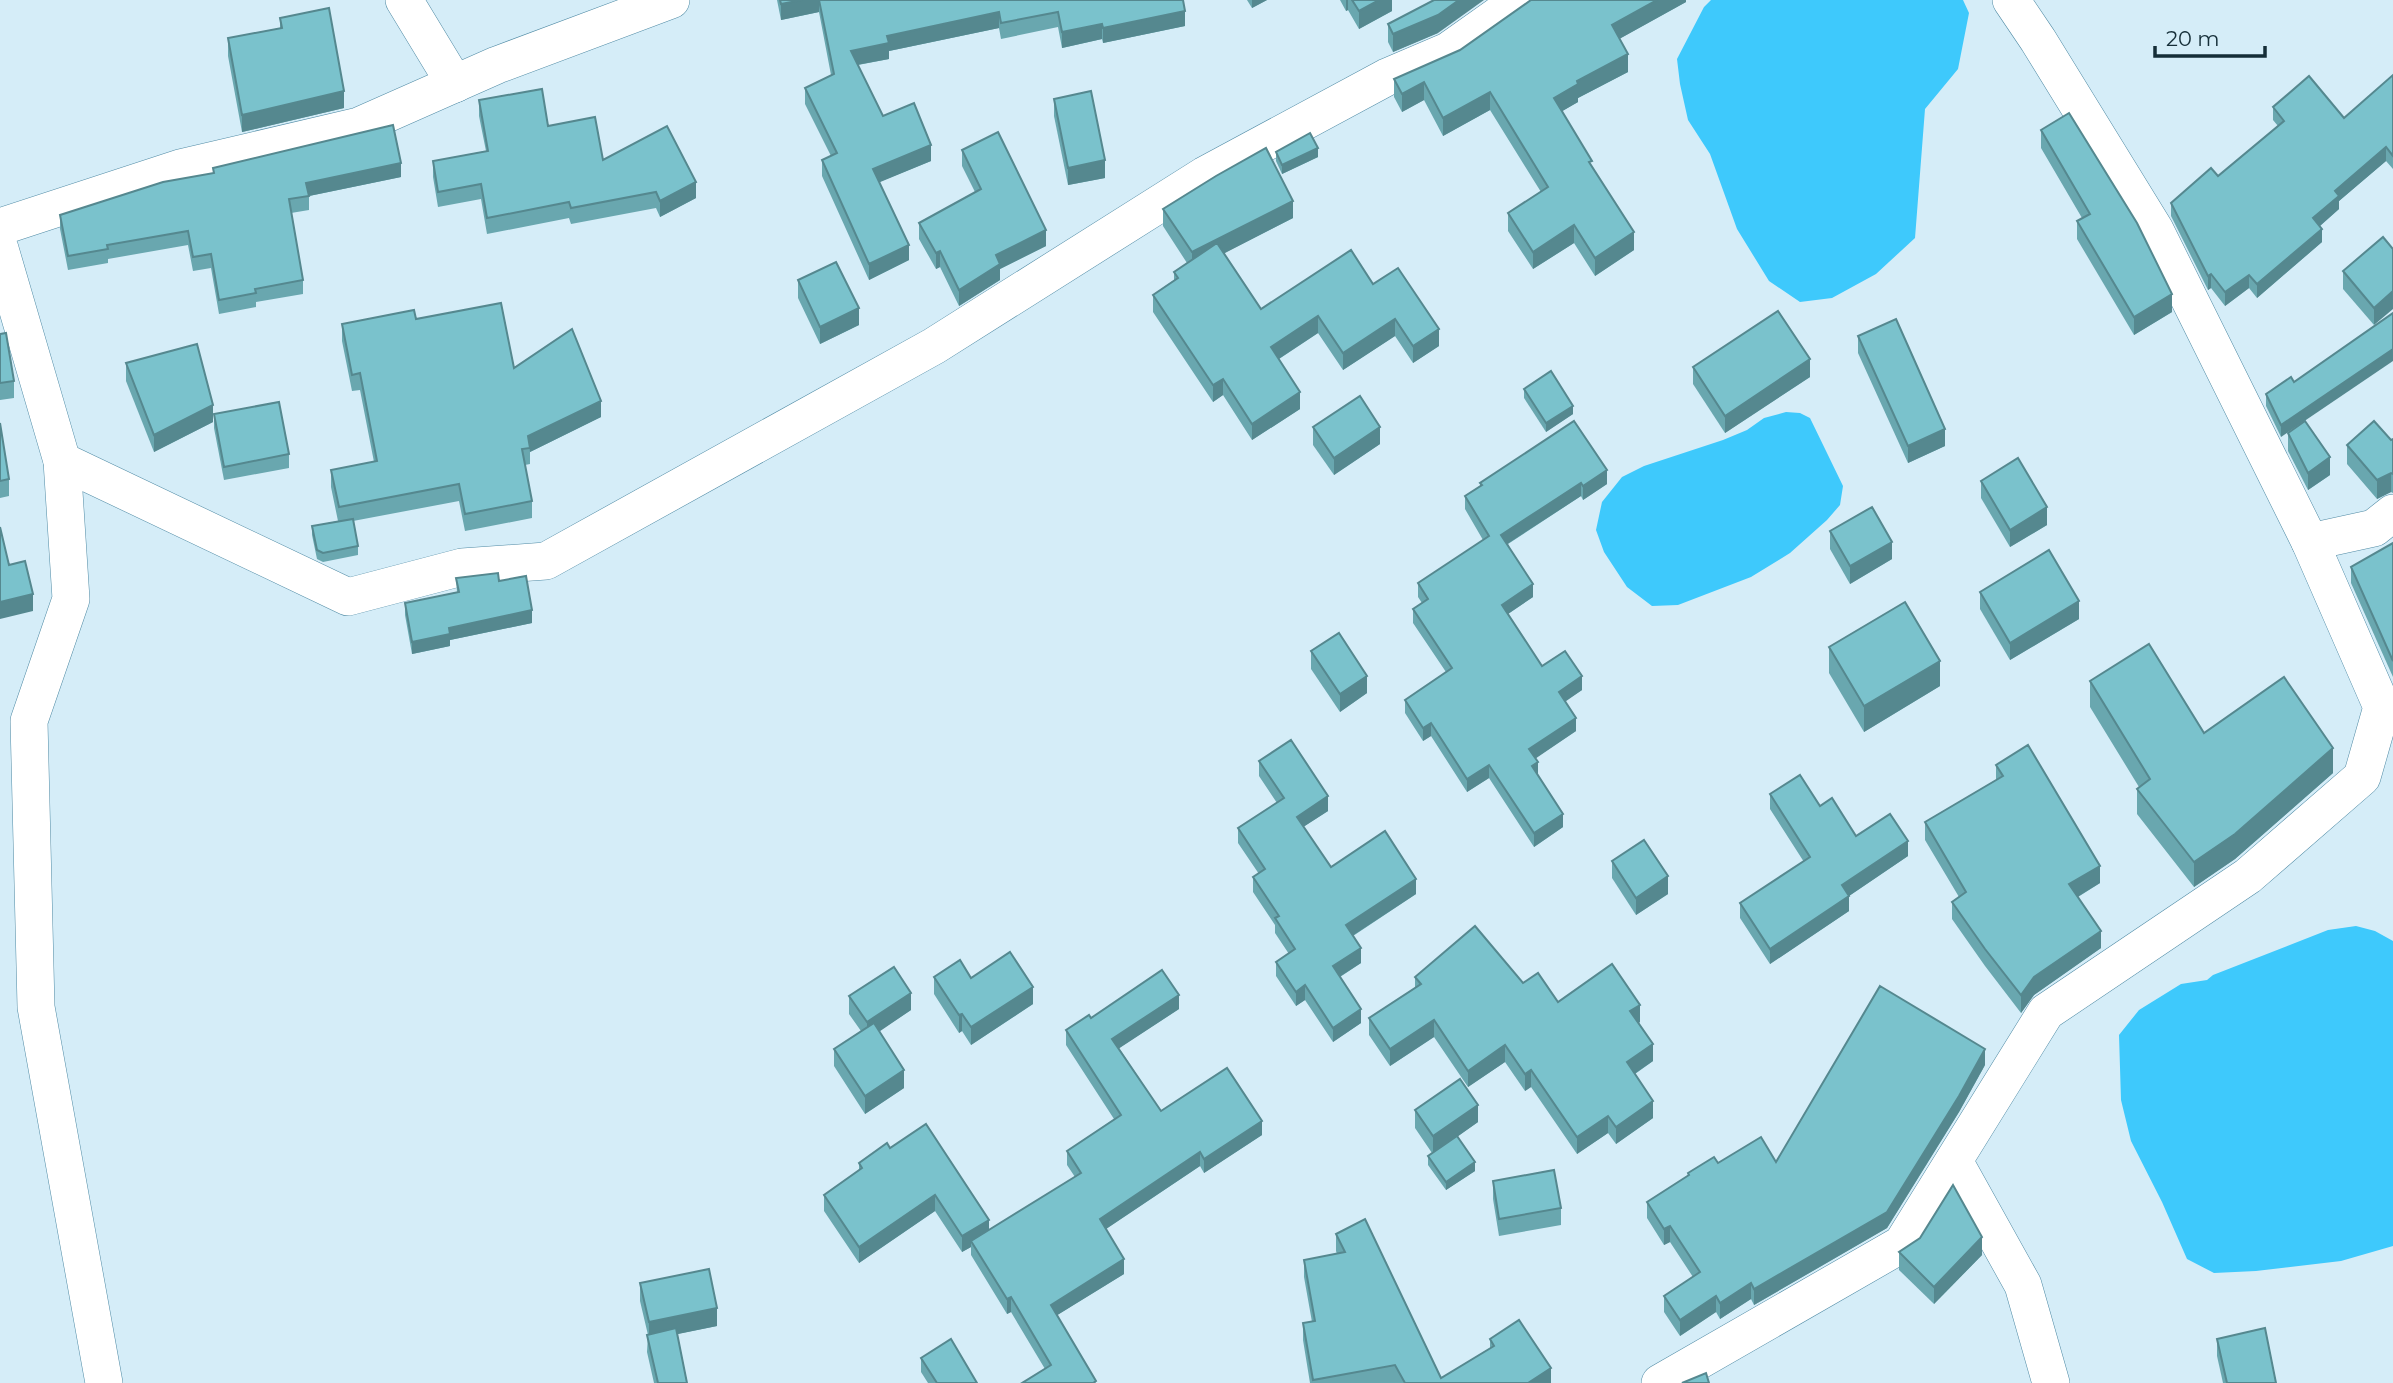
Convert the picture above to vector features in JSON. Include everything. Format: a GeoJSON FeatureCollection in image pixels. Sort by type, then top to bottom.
{"type":"FeatureCollection","features":[{"type":"Feature","properties":{"kind":"street"},"geometry":{"type":"LineString","coordinates":[[404,0],[455,83]]}},
{"type":"Feature","properties":{"kind":"street"},"geometry":{"type":"LineString","coordinates":[[0,227],[180,168],[359,126],[455,83],[671,0]]}},
{"type":"Feature","properties":{"kind":"street"},"geometry":{"type":"LineString","coordinates":[[62,461],[348,597],[462,567],[546,561],[934,346],[1205,175],[1387,77],[1448,51],[1520,0]]}},
{"type":"Feature","properties":{"kind":"street"},"geometry":{"type":"LineString","coordinates":[[1660,1383],[1902,1244],[2046,1012],[2248,877],[2362,777],[2382,707],[2310,542],[2155,230],[2011,0]]}},
{"type":"Feature","properties":{"kind":"street"},"geometry":{"type":"LineString","coordinates":[[0,248],[62,461],[71,599],[14,725],[36,1007],[104,1383]]}},
{"type":"Feature","properties":{"kind":"street"},"geometry":{"type":"LineString","coordinates":[[2310,542],[2374,528],[2393,513]]}},
{"type":"Feature","properties":{"kind":"street"},"geometry":{"type":"LineString","coordinates":[[1954,1161],[2023,1285],[2051,1383]]}},
{"type":"Feature","properties":{"kind":"water"},"geometry":{"type":"Polygon","coordinates":[[[1711,0],[1963,0],[1969,13],[1958,69],[1925,109],[1915,238],[1876,274],[1832,298],[1800,302],[1769,281],[1737,229],[1710,154],[1688,120],[1677,59],[1704,7],[1711,0]]]}},
{"type":"Feature","properties":{"kind":"water"},"geometry":{"type":"Polygon","coordinates":[[[1786,412],[1800,413],[1810,418],[1843,486],[1840,505],[1827,520],[1790,553],[1751,577],[1678,605],[1652,606],[1627,587],[1604,552],[1596,530],[1602,502],[1622,477],[1644,466],[1723,440],[1747,430],[1764,418],[1786,412]]]}},
{"type":"Feature","properties":{"kind":"water"},"geometry":{"type":"Polygon","coordinates":[[[2356,926],[2375,931],[2393,941],[2393,1246],[2341,1261],[2214,1273],[2187,1259],[2131,1141],[2121,1100],[2119,1035],[2139,1010],[2181,984],[2207,980],[2213,975],[2328,930],[2356,926]]]}},
{"type":"Feature","properties":{"kind":"building"},"geometry":{"type":"Polygon","coordinates":[[[780,0],[802,0],[781,4],[780,0]]]}},
{"type":"Feature","properties":{"kind":"building"},"geometry":{"type":"Polygon","coordinates":[[[819,0],[1183,0],[1185,11],[1103,28],[1102,24],[1062,32],[1058,12],[1001,23],[999,12],[887,36],[889,43],[851,51],[883,116],[914,103],[931,145],[873,169],[909,245],[869,264],[822,160],[837,153],[805,88],[834,74],[819,0]]]}},
{"type":"Feature","properties":{"kind":"building"},"geometry":{"type":"Polygon","coordinates":[[[1352,0],[1379,0],[1359,11],[1352,0]]]}},
{"type":"Feature","properties":{"kind":"building"},"geometry":{"type":"Polygon","coordinates":[[[1434,0],[1459,0],[1438,15],[1393,34],[1388,24],[1434,0]]]}},
{"type":"Feature","properties":{"kind":"building"},"geometry":{"type":"Polygon","coordinates":[[[1531,0],[1657,0],[1612,25],[1628,54],[1577,81],[1578,84],[1554,98],[1592,161],[1589,162],[1634,232],[1595,258],[1574,225],[1533,252],[1508,213],[1548,187],[1490,92],[1443,118],[1424,82],[1402,94],[1394,79],[1460,50],[1531,0]]]}},
{"type":"Feature","properties":{"kind":"building"},"geometry":{"type":"Polygon","coordinates":[[[329,8],[344,91],[242,115],[228,38],[282,28],[280,18],[329,8]]]}},
{"type":"Feature","properties":{"kind":"building"},"geometry":{"type":"Polygon","coordinates":[[[2393,75],[2393,156],[2386,147],[2335,191],[2339,196],[2313,218],[2322,229],[2257,284],[2249,275],[2225,292],[2211,274],[2208,276],[2171,203],[2211,168],[2218,176],[2284,121],[2273,107],[2309,76],[2344,118],[2393,75]]]}},
{"type":"Feature","properties":{"kind":"building"},"geometry":{"type":"Polygon","coordinates":[[[542,89],[548,126],[595,117],[603,160],[667,126],[696,182],[660,201],[656,192],[571,208],[569,202],[487,218],[481,184],[438,192],[433,161],[488,151],[479,100],[542,89]]]}},
{"type":"Feature","properties":{"kind":"building"},"geometry":{"type":"Polygon","coordinates":[[[1091,91],[1105,160],[1068,168],[1054,99],[1091,91]]]}},
{"type":"Feature","properties":{"kind":"building"},"geometry":{"type":"Polygon","coordinates":[[[2069,113],[2137,223],[2172,294],[2134,317],[2077,221],[2090,214],[2041,130],[2069,113]]]}},
{"type":"Feature","properties":{"kind":"building"},"geometry":{"type":"Polygon","coordinates":[[[393,125],[401,163],[306,183],[309,196],[289,199],[303,280],[255,289],[256,293],[219,300],[211,254],[193,257],[188,231],[107,245],[108,249],[68,256],[60,215],[163,182],[214,173],[213,168],[393,125]]]}},
{"type":"Feature","properties":{"kind":"building"},"geometry":{"type":"Polygon","coordinates":[[[998,132],[1046,230],[996,255],[1000,264],[959,290],[940,251],[936,253],[919,223],[981,189],[962,150],[998,132]]]}},
{"type":"Feature","properties":{"kind":"building"},"geometry":{"type":"Polygon","coordinates":[[[1310,133],[1318,148],[1282,165],[1276,152],[1310,133]]]}},
{"type":"Feature","properties":{"kind":"building"},"geometry":{"type":"Polygon","coordinates":[[[1266,148],[1293,201],[1192,252],[1163,209],[1266,148]]]}},
{"type":"Feature","properties":{"kind":"building"},"geometry":{"type":"Polygon","coordinates":[[[2383,237],[2393,249],[2393,291],[2374,308],[2343,271],[2383,237]]]}},
{"type":"Feature","properties":{"kind":"building"},"geometry":{"type":"Polygon","coordinates":[[[1217,243],[1261,309],[1351,250],[1373,284],[1398,268],[1439,329],[1413,346],[1395,319],[1343,353],[1318,316],[1271,347],[1300,392],[1252,424],[1223,379],[1213,385],[1153,295],[1178,278],[1174,272],[1217,243]]]}},
{"type":"Feature","properties":{"kind":"building"},"geometry":{"type":"Polygon","coordinates":[[[836,262],[859,308],[820,327],[798,280],[836,262]]]}},
{"type":"Feature","properties":{"kind":"building"},"geometry":{"type":"Polygon","coordinates":[[[501,303],[514,368],[572,329],[601,401],[528,436],[530,448],[522,449],[532,501],[465,514],[459,484],[339,507],[331,470],[377,461],[360,373],[352,375],[342,324],[414,310],[416,319],[501,303]]]}},
{"type":"Feature","properties":{"kind":"building"},"geometry":{"type":"Polygon","coordinates":[[[1778,311],[1810,359],[1725,416],[1693,367],[1778,311]]]}},
{"type":"Feature","properties":{"kind":"building"},"geometry":{"type":"Polygon","coordinates":[[[2393,313],[2393,349],[2281,425],[2266,394],[2291,377],[2294,382],[2393,313]]]}},
{"type":"Feature","properties":{"kind":"building"},"geometry":{"type":"Polygon","coordinates":[[[1896,319],[1945,429],[1908,446],[1858,336],[1896,319]]]}},
{"type":"Feature","properties":{"kind":"building"},"geometry":{"type":"Polygon","coordinates":[[[6,333],[14,381],[0,383],[0,334],[6,333]]]}},
{"type":"Feature","properties":{"kind":"building"},"geometry":{"type":"Polygon","coordinates":[[[197,344],[213,405],[154,435],[126,363],[197,344]]]}},
{"type":"Feature","properties":{"kind":"building"},"geometry":{"type":"Polygon","coordinates":[[[1551,371],[1573,406],[1546,423],[1524,389],[1551,371]]]}},
{"type":"Feature","properties":{"kind":"building"},"geometry":{"type":"Polygon","coordinates":[[[1360,396],[1380,427],[1334,458],[1313,427],[1360,396]]]}},
{"type":"Feature","properties":{"kind":"building"},"geometry":{"type":"Polygon","coordinates":[[[279,402],[289,454],[224,467],[214,414],[279,402]]]}},
{"type":"Feature","properties":{"kind":"building"},"geometry":{"type":"Polygon","coordinates":[[[1574,421],[1607,470],[1583,486],[1581,483],[1501,535],[1533,584],[1502,605],[1542,666],[1565,651],[1582,676],[1559,692],[1576,718],[1529,749],[1538,762],[1532,766],[1563,814],[1534,833],[1489,765],[1467,779],[1431,723],[1423,728],[1405,700],[1452,668],[1413,609],[1428,599],[1418,583],[1489,536],[1465,496],[1482,485],[1480,483],[1574,421]]]}},
{"type":"Feature","properties":{"kind":"building"},"geometry":{"type":"Polygon","coordinates":[[[2305,421],[2330,457],[2308,473],[2288,433],[2305,421]]]}},
{"type":"Feature","properties":{"kind":"building"},"geometry":{"type":"Polygon","coordinates":[[[2374,421],[2391,440],[2393,439],[2393,474],[2377,480],[2347,445],[2374,421]]]}},
{"type":"Feature","properties":{"kind":"building"},"geometry":{"type":"Polygon","coordinates":[[[0,423],[9,479],[0,481],[0,423]]]}},
{"type":"Feature","properties":{"kind":"building"},"geometry":{"type":"Polygon","coordinates":[[[2018,458],[2047,507],[2010,530],[1981,481],[2018,458]]]}},
{"type":"Feature","properties":{"kind":"building"},"geometry":{"type":"Polygon","coordinates":[[[1872,507],[1892,542],[1850,566],[1830,531],[1872,507]]]}},
{"type":"Feature","properties":{"kind":"building"},"geometry":{"type":"Polygon","coordinates":[[[353,519],[358,546],[323,553],[317,550],[312,526],[353,519]]]}},
{"type":"Feature","properties":{"kind":"building"},"geometry":{"type":"Polygon","coordinates":[[[0,527],[9,565],[25,561],[33,594],[0,602],[0,527]]]}},
{"type":"Feature","properties":{"kind":"building"},"geometry":{"type":"Polygon","coordinates":[[[2393,543],[2393,661],[2351,567],[2393,543]]]}},
{"type":"Feature","properties":{"kind":"building"},"geometry":{"type":"Polygon","coordinates":[[[2049,550],[2079,601],[2010,643],[1980,592],[2049,550]]]}},
{"type":"Feature","properties":{"kind":"building"},"geometry":{"type":"Polygon","coordinates":[[[498,573],[499,581],[526,576],[532,610],[449,628],[450,634],[412,642],[405,603],[459,592],[456,578],[498,573]]]}},
{"type":"Feature","properties":{"kind":"building"},"geometry":{"type":"Polygon","coordinates":[[[1905,602],[1940,661],[1864,706],[1829,647],[1905,602]]]}},
{"type":"Feature","properties":{"kind":"building"},"geometry":{"type":"Polygon","coordinates":[[[1339,633],[1367,676],[1340,694],[1311,651],[1339,633]]]}},
{"type":"Feature","properties":{"kind":"building"},"geometry":{"type":"Polygon","coordinates":[[[2149,644],[2204,733],[2284,677],[2333,748],[2235,834],[2194,862],[2137,789],[2150,779],[2090,681],[2149,644]]]}},
{"type":"Feature","properties":{"kind":"building"},"geometry":{"type":"Polygon","coordinates":[[[1291,740],[1328,796],[1297,817],[1331,867],[1385,831],[1416,879],[1346,925],[1361,948],[1333,966],[1361,1009],[1333,1028],[1305,985],[1296,992],[1276,962],[1295,949],[1275,918],[1279,916],[1253,877],[1265,869],[1238,828],[1284,798],[1259,761],[1291,740]]]}},
{"type":"Feature","properties":{"kind":"building"},"geometry":{"type":"Polygon","coordinates":[[[2028,745],[2100,866],[2069,884],[2101,931],[2034,977],[2021,995],[1952,902],[1966,892],[1925,822],[2003,776],[1996,765],[2028,745]]]}},
{"type":"Feature","properties":{"kind":"building"},"geometry":{"type":"Polygon","coordinates":[[[1800,775],[1820,806],[1832,798],[1856,836],[1890,814],[1908,841],[1842,885],[1849,896],[1770,949],[1740,903],[1810,857],[1770,794],[1800,775]]]}},
{"type":"Feature","properties":{"kind":"building"},"geometry":{"type":"Polygon","coordinates":[[[1644,840],[1668,876],[1636,898],[1612,861],[1644,840]]]}},
{"type":"Feature","properties":{"kind":"building"},"geometry":{"type":"Polygon","coordinates":[[[1475,926],[1523,983],[1538,973],[1558,1002],[1612,964],[1640,1005],[1630,1011],[1653,1044],[1627,1062],[1653,1101],[1616,1127],[1608,1116],[1577,1137],[1531,1070],[1525,1074],[1505,1045],[1468,1071],[1434,1020],[1390,1049],[1369,1018],[1421,984],[1415,977],[1475,926]]]}},
{"type":"Feature","properties":{"kind":"building"},"geometry":{"type":"Polygon","coordinates":[[[1010,952],[1033,987],[971,1027],[962,1014],[959,1015],[934,977],[960,960],[971,978],[1010,952]]]}},
{"type":"Feature","properties":{"kind":"building"},"geometry":{"type":"Polygon","coordinates":[[[894,967],[911,993],[867,1022],[849,996],[894,967]]]}},
{"type":"Feature","properties":{"kind":"building"},"geometry":{"type":"Polygon","coordinates":[[[1162,970],[1179,995],[1112,1039],[1161,1111],[1227,1068],[1262,1121],[1204,1159],[1200,1152],[1100,1219],[1124,1259],[1051,1305],[1096,1381],[1022,1383],[1051,1365],[1011,1297],[1007,1299],[971,1241],[1081,1173],[1067,1151],[1121,1115],[1066,1030],[1089,1015],[1091,1018],[1162,970]]]}},
{"type":"Feature","properties":{"kind":"building"},"geometry":{"type":"Polygon","coordinates":[[[1880,986],[1985,1049],[1959,1096],[1887,1212],[1754,1289],[1751,1283],[1720,1303],[1716,1296],[1680,1320],[1664,1296],[1700,1272],[1670,1226],[1664,1229],[1647,1202],[1714,1157],[1718,1163],[1761,1137],[1776,1162],[1880,986]]]}},
{"type":"Feature","properties":{"kind":"building"},"geometry":{"type":"Polygon","coordinates":[[[874,1023],[904,1070],[865,1096],[834,1049],[874,1023]]]}},
{"type":"Feature","properties":{"kind":"building"},"geometry":{"type":"Polygon","coordinates":[[[1460,1079],[1478,1105],[1433,1136],[1415,1110],[1460,1079]]]}},
{"type":"Feature","properties":{"kind":"building"},"geometry":{"type":"Polygon","coordinates":[[[926,1124],[989,1220],[962,1236],[935,1195],[859,1247],[824,1195],[862,1168],[859,1163],[887,1143],[890,1148],[926,1124]]]}},
{"type":"Feature","properties":{"kind":"building"},"geometry":{"type":"Polygon","coordinates":[[[1457,1136],[1475,1162],[1446,1182],[1428,1156],[1457,1136]]]}},
{"type":"Feature","properties":{"kind":"building"},"geometry":{"type":"Polygon","coordinates":[[[1554,1170],[1561,1208],[1499,1219],[1493,1181],[1554,1170]]]}},
{"type":"Feature","properties":{"kind":"building"},"geometry":{"type":"Polygon","coordinates":[[[1953,1185],[1982,1237],[1934,1287],[1899,1252],[1920,1238],[1953,1185]]]}},
{"type":"Feature","properties":{"kind":"building"},"geometry":{"type":"Polygon","coordinates":[[[1365,1219],[1441,1378],[1494,1346],[1490,1339],[1519,1320],[1551,1368],[1528,1383],[1405,1383],[1395,1365],[1313,1380],[1303,1323],[1315,1321],[1304,1260],[1345,1252],[1336,1234],[1365,1219]]]}},
{"type":"Feature","properties":{"kind":"building"},"geometry":{"type":"Polygon","coordinates":[[[709,1269],[717,1308],[649,1322],[640,1283],[709,1269]]]}},
{"type":"Feature","properties":{"kind":"building"},"geometry":{"type":"Polygon","coordinates":[[[676,1328],[687,1383],[658,1383],[647,1335],[676,1328]]]}},
{"type":"Feature","properties":{"kind":"building"},"geometry":{"type":"Polygon","coordinates":[[[2265,1328],[2276,1383],[2227,1383],[2217,1339],[2265,1328]]]}},
{"type":"Feature","properties":{"kind":"building"},"geometry":{"type":"Polygon","coordinates":[[[951,1339],[977,1383],[937,1383],[921,1358],[951,1339]]]}},
{"type":"Feature","properties":{"kind":"building"},"geometry":{"type":"Polygon","coordinates":[[[1706,1373],[1709,1383],[1682,1383],[1706,1373]]]}}]}
